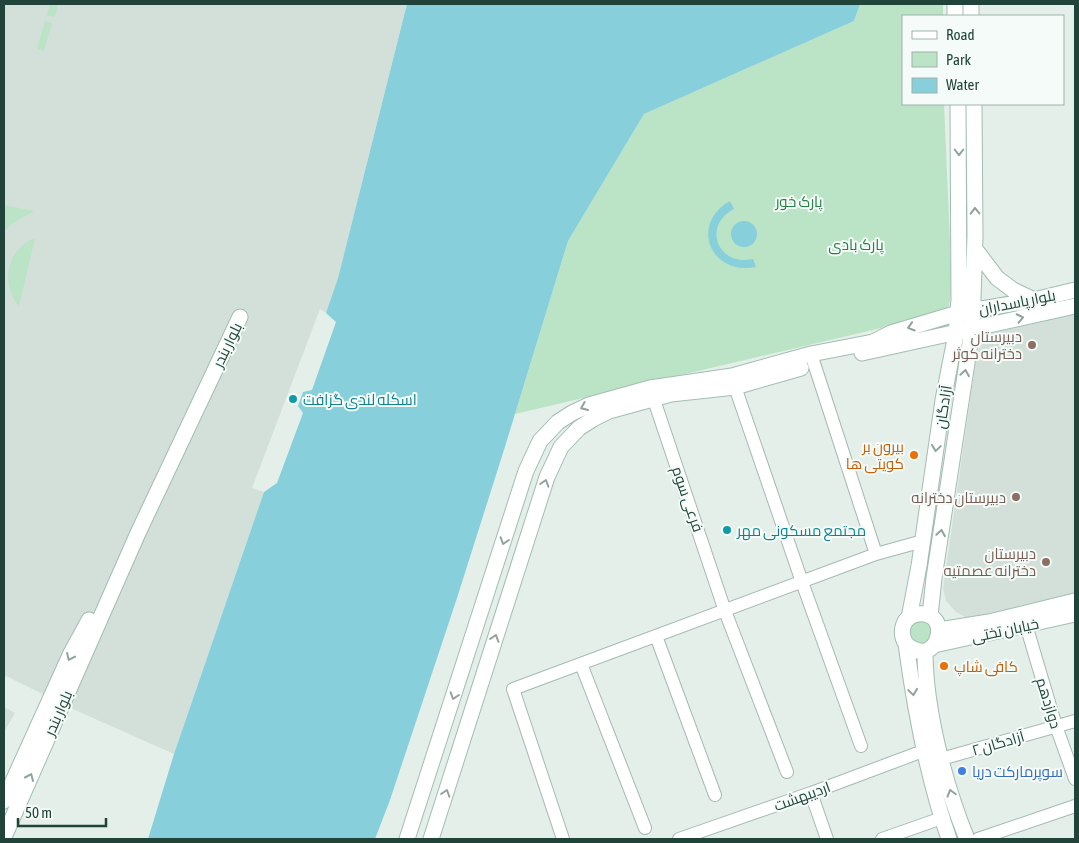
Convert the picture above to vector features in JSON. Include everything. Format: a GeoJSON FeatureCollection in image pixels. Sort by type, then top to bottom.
{"type":"FeatureCollection","features":[{"type":"Feature","properties":{"kind":"main road","name":"آزادگان"},"geometry":{"type":"LineString","coordinates":[[908,618],[913,600],[956,334],[959,300],[958,105]]}},
{"type":"Feature","properties":{"kind":"main road","name":"آزادگان"},"geometry":{"type":"LineString","coordinates":[[930,616],[934,578],[972,330],[975,250],[974,105]]}},
{"type":"Feature","properties":{"kind":"main road"},"geometry":{"type":"LineString","coordinates":[[975,250],[997,278],[1013,290],[1034,300]]}},
{"type":"Feature","properties":{"kind":"main road","name":"بلوار پاسداران"},"geometry":{"type":"LineString","coordinates":[[813,359],[873,342],[891,333],[958,313],[1034,300],[1075,290]]}},
{"type":"Feature","properties":{"kind":"main road","name":"بلوار پاسداران"},"geometry":{"type":"LineString","coordinates":[[813,359],[956,334],[1075,306]]}},
{"type":"Feature","properties":{"kind":"main road","name":"بلوار بندر"},"geometry":{"type":"LineString","coordinates":[[4,801],[72,653],[96,607],[166,452],[191,403],[240,317],[138,533],[4,837]]}},
{"type":"Feature","properties":{"kind":"main road"},"geometry":{"type":"LineString","coordinates":[[431,839],[547,477],[561,447],[579,428],[609,411],[671,394],[734,381],[813,359]]}},
{"type":"Feature","properties":{"kind":"main road"},"geometry":{"type":"LineString","coordinates":[[408,839],[526,471],[540,441],[558,422],[588,405],[650,388],[734,381]]}},
{"type":"Feature","properties":{"kind":"main road","name":"خیابان تختی"},"geometry":{"type":"LineString","coordinates":[[939,630],[989,622],[1075,600]]}},
{"type":"Feature","properties":{"kind":"main road"},"geometry":{"type":"LineString","coordinates":[[906,644],[911,649],[918,651],[930,648],[937,641],[939,630],[936,622],[930,616],[919,614],[908,618],[902,633],[906,644],[923,751],[949,839]]}},
{"type":"Feature","properties":{"kind":"main road","name":"خیابان تختی"},"geometry":{"type":"LineString","coordinates":[[930,648],[1075,614]]}},
{"type":"Feature","properties":{"kind":"main road"},"geometry":{"type":"LineString","coordinates":[[930,648],[927,694],[941,759],[957,815],[967,839]]}},
{"type":"Feature","properties":{"kind":"street"},"geometry":{"type":"LineString","coordinates":[[813,359],[876,554]]}},
{"type":"Feature","properties":{"kind":"street"},"geometry":{"type":"LineString","coordinates":[[734,381],[802,582],[861,746]]}},
{"type":"Feature","properties":{"kind":"street","name":"فرعی سوم"},"geometry":{"type":"LineString","coordinates":[[650,388],[725,611],[787,772]]}},
{"type":"Feature","properties":{"kind":"street"},"geometry":{"type":"LineString","coordinates":[[563,839],[513,689],[876,554],[922,541]]}},
{"type":"Feature","properties":{"kind":"street","name":"دوازدهم"},"geometry":{"type":"LineString","coordinates":[[1026,626],[1056,726],[1075,779]]}},
{"type":"Feature","properties":{"kind":"street"},"geometry":{"type":"LineString","coordinates":[[656,636],[715,795]]}},
{"type":"Feature","properties":{"kind":"street"},"geometry":{"type":"LineString","coordinates":[[581,664],[644,828]]}},
{"type":"Feature","properties":{"kind":"street","name":"آزادگان ۲"},"geometry":{"type":"LineString","coordinates":[[941,759],[1075,720]]}},
{"type":"Feature","properties":{"kind":"street","name":"اردیبهشت"},"geometry":{"type":"LineString","coordinates":[[679,839],[712,834],[811,793],[923,751]]}},
{"type":"Feature","properties":{"kind":"street"},"geometry":{"type":"LineString","coordinates":[[811,793],[827,839]]}},
{"type":"Feature","properties":{"kind":"street"},"geometry":{"type":"LineString","coordinates":[[978,839],[1075,806]]}},
{"type":"Feature","properties":{"kind":"street"},"geometry":{"type":"LineString","coordinates":[[882,839],[942,818]]}},
{"type":"Feature","properties":{"kind":"shaded area"},"geometry":{"type":"Polygon","coordinates":[[[4,4],[407,4],[338,278],[326,313],[320,309],[252,488],[264,492],[174,754],[75,710],[4,675],[4,4]]]}},
{"type":"Feature","properties":{"kind":"shaded area","name":"دبیرستان دخترانه"},"geometry":{"type":"Polygon","coordinates":[[[1075,312],[1075,593],[977,618],[967,618],[956,612],[946,601],[943,589],[977,352],[989,334],[1075,312]]]}},
{"type":"Feature","properties":{"kind":"shaded area"},"geometry":{"type":"Polygon","coordinates":[[[4,707],[15,713],[4,732],[4,707]]]}},
{"type":"Feature","properties":{"kind":"green space"},"geometry":{"type":"Polygon","coordinates":[[[50,4],[58,4],[55,17],[47,15],[50,4]]]}},
{"type":"Feature","properties":{"kind":"green space","name":"پارک خور"},"geometry":{"type":"Polygon","coordinates":[[[860,4],[943,4],[943,15],[902,15],[902,105],[944,105],[952,288],[949,306],[941,314],[515,414],[568,241],[644,114],[854,21],[860,4]]]}},
{"type":"Feature","properties":{"kind":"green space"},"geometry":{"type":"Polygon","coordinates":[[[45,21],[52,23],[44,51],[37,49],[45,21]]]}},
{"type":"Feature","properties":{"kind":"green space"},"geometry":{"type":"Polygon","coordinates":[[[4,205],[34,211],[10,225],[4,232],[4,205]]]}},
{"type":"Feature","properties":{"kind":"green space"},"geometry":{"type":"Polygon","coordinates":[[[35,238],[19,306],[9,288],[9,268],[18,250],[25,243],[35,238]]]}},
{"type":"Feature","properties":{"kind":"green space"},"geometry":{"type":"Polygon","coordinates":[[[920,616],[936,630],[923,648],[904,633],[920,616]]]}},
{"type":"Feature","properties":{"kind":"water"},"geometry":{"type":"Polygon","coordinates":[[[407,4],[860,4],[854,21],[644,114],[568,241],[457,598],[390,800],[375,839],[148,839],[174,754],[264,492],[277,483],[303,413],[298,406],[303,392],[312,390],[336,322],[326,313],[338,278],[407,4]]]}},
{"type":"Feature","properties":{"kind":"water"},"geometry":{"type":"Polygon","coordinates":[[[730,201],[734,209],[724,216],[718,225],[716,234],[718,243],[730,257],[741,260],[753,259],[756,267],[740,268],[726,264],[710,246],[708,234],[711,222],[718,211],[730,201]]]}},
{"type":"Feature","properties":{"kind":"water"},"geometry":{"type":"Polygon","coordinates":[[[744,221],[753,225],[757,234],[753,243],[744,247],[735,243],[731,234],[735,225],[744,221]]]}},
{"type":"Feature","properties":{"kind":"place","name":"دبیرستان دخترانه کوثر"},"geometry":{"type":"Point","coordinates":[1032,345]}},
{"type":"Feature","properties":{"kind":"place","name":"اسکله لندی گزافت"},"geometry":{"type":"Point","coordinates":[293,399]}},
{"type":"Feature","properties":{"kind":"place","name":"بیرون بر کویتی ها"},"geometry":{"type":"Point","coordinates":[914,455]}},
{"type":"Feature","properties":{"kind":"place","name":"دبیرستان دخترانه"},"geometry":{"type":"Point","coordinates":[1016,497]}},
{"type":"Feature","properties":{"kind":"place","name":"مجتمع مسکونی مهر"},"geometry":{"type":"Point","coordinates":[727,530]}},
{"type":"Feature","properties":{"kind":"place","name":"دبیرستان دخترانه عصمتیه"},"geometry":{"type":"Point","coordinates":[1046,562]}},
{"type":"Feature","properties":{"kind":"place","name":"کافی شاپ"},"geometry":{"type":"Point","coordinates":[944,666]}},
{"type":"Feature","properties":{"kind":"place","name":"سوپرمارکت دریا"},"geometry":{"type":"Point","coordinates":[962,771]}},
{"type":"Feature","properties":{"kind":"park label","name":"پارک بادی"},"geometry":{"type":"Point","coordinates":[856,244]}}]}
